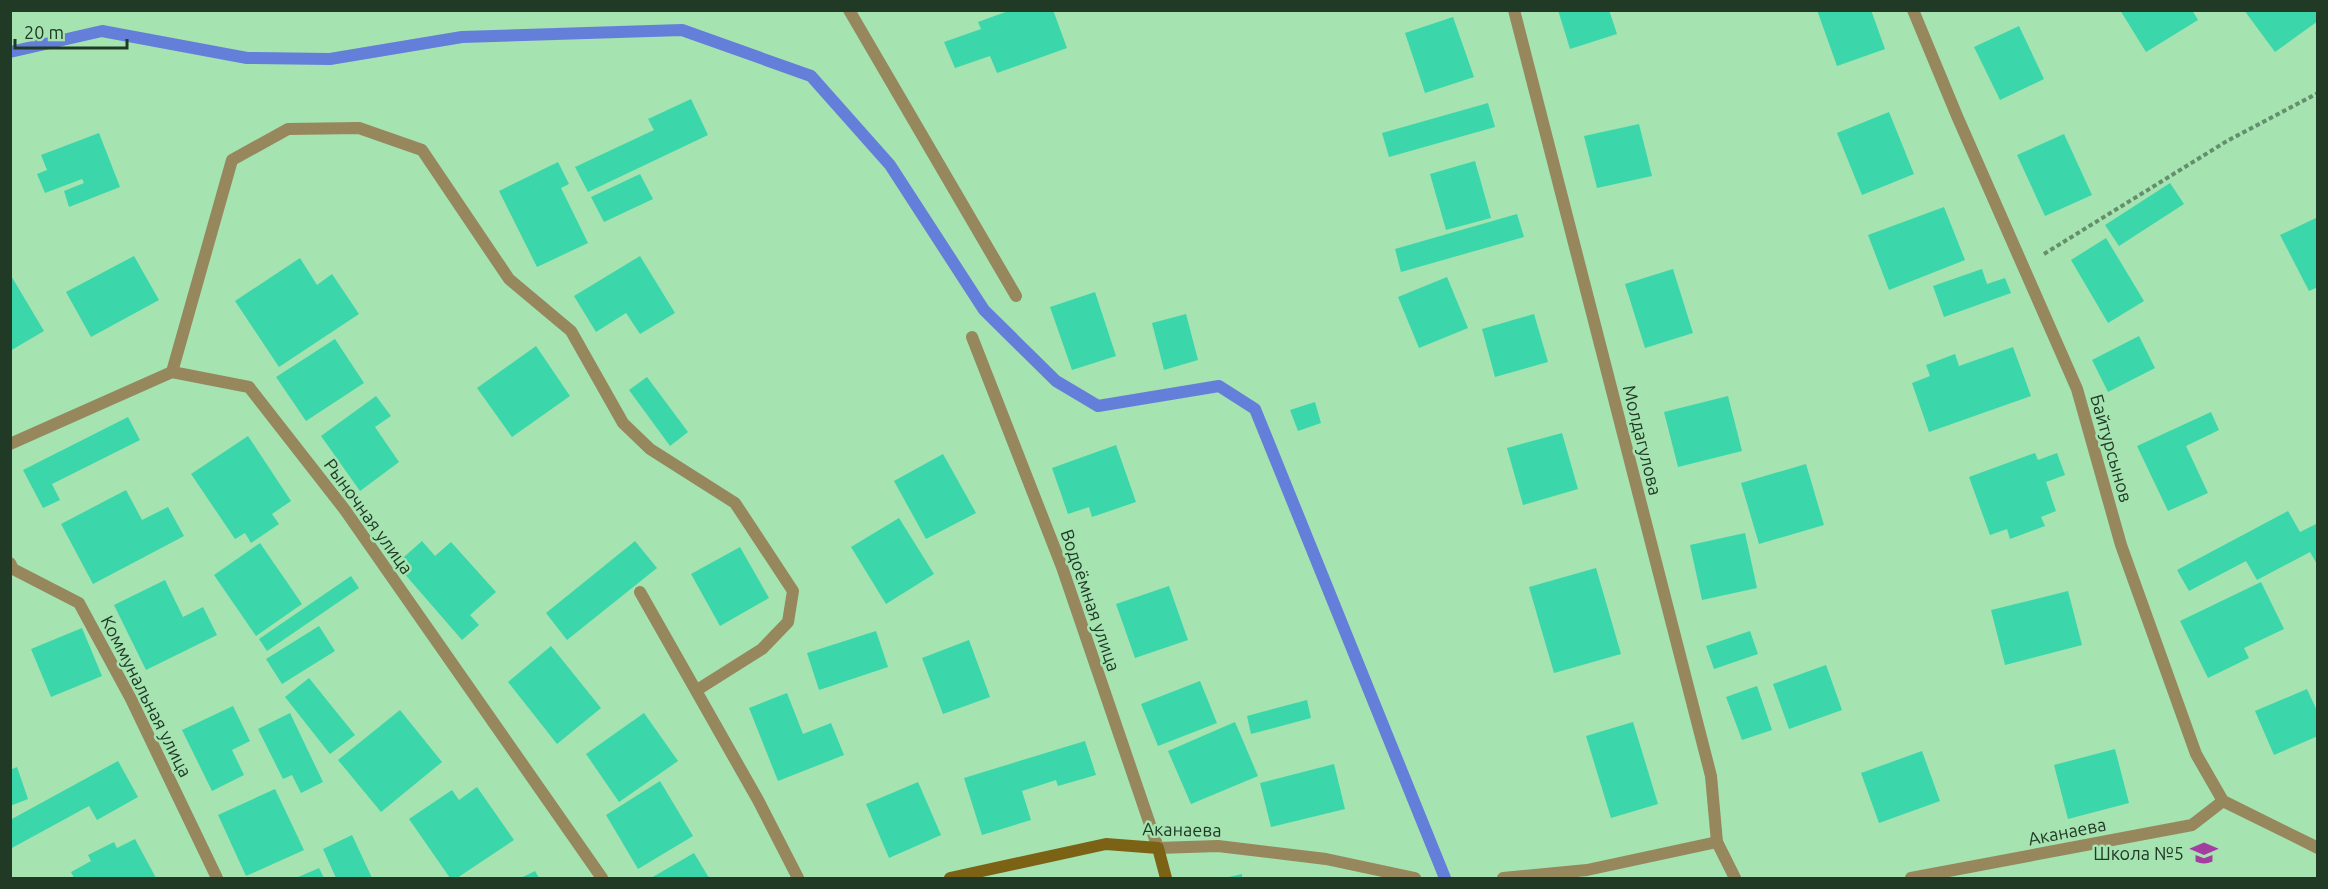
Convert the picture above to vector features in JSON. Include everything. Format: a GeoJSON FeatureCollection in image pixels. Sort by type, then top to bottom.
{"type":"FeatureCollection","features":[{"type":"Feature","properties":{"kind":"street"},"geometry":{"type":"LineString","coordinates":[[849,10],[1016,296]]}},
{"type":"Feature","properties":{"kind":"street","name":"Молдагулова"},"geometry":{"type":"LineString","coordinates":[[1514,10],[1711,776],[1717,842],[1735,879]]}},
{"type":"Feature","properties":{"kind":"street","name":"Байтурсынов"},"geometry":{"type":"LineString","coordinates":[[1913,10],[2077,389],[2121,545],[2196,754],[2223,801]]}},
{"type":"Feature","properties":{"kind":"street"},"geometry":{"type":"LineString","coordinates":[[10,444],[172,372],[232,160],[288,129],[358,128],[422,150],[509,279],[571,331],[623,423],[650,449],[735,503],[793,591],[788,622],[762,649],[697,690]]}},
{"type":"Feature","properties":{"kind":"street","name":"Водоёмная улица"},"geometry":{"type":"LineString","coordinates":[[972,337],[1062,567],[1158,848],[1166,879]]}},
{"type":"Feature","properties":{"kind":"street","name":"Рыночная улица"},"geometry":{"type":"LineString","coordinates":[[172,372],[249,387],[345,510],[602,879]]}},
{"type":"Feature","properties":{"kind":"street","name":"Коммунальная улица"},"geometry":{"type":"LineString","coordinates":[[10,563],[13,569],[79,603],[131,699],[217,879]]}},
{"type":"Feature","properties":{"kind":"street"},"geometry":{"type":"LineString","coordinates":[[640,592],[758,800],[798,879]]}},
{"type":"Feature","properties":{"kind":"street"},"geometry":{"type":"LineString","coordinates":[[2223,801],[2318,848]]}},
{"type":"Feature","properties":{"kind":"street","name":"Аканаева"},"geometry":{"type":"LineString","coordinates":[[1911,879],[2192,825],[2223,801]]}},
{"type":"Feature","properties":{"kind":"street"},"geometry":{"type":"LineString","coordinates":[[1503,879],[1587,870],[1717,842]]}},
{"type":"Feature","properties":{"kind":"street","name":"Аканаева"},"geometry":{"type":"LineString","coordinates":[[950,879],[1106,844],[1158,848],[1218,846],[1326,859],[1415,879]]}},
{"type":"Feature","properties":{"kind":"path"},"geometry":{"type":"LineString","coordinates":[[2024,267],[2227,141],[2318,93]]}},
{"type":"Feature","properties":{"kind":"building"},"geometry":{"type":"Polygon","coordinates":[[[1011,10],[1053,10],[1067,48],[997,73],[990,56],[955,68],[944,42],[981,29],[978,22],[1011,10]]]}},
{"type":"Feature","properties":{"kind":"building"},"geometry":{"type":"Polygon","coordinates":[[[1558,10],[1609,10],[1617,34],[1570,49],[1558,10]]]}},
{"type":"Feature","properties":{"kind":"building"},"geometry":{"type":"Polygon","coordinates":[[[1817,10],[1871,10],[1885,49],[1837,66],[1817,10]]]}},
{"type":"Feature","properties":{"kind":"building"},"geometry":{"type":"Polygon","coordinates":[[[2120,10],[2192,10],[2198,20],[2146,52],[2120,10]]]}},
{"type":"Feature","properties":{"kind":"building"},"geometry":{"type":"Polygon","coordinates":[[[2244,10],[2318,10],[2318,21],[2275,52],[2244,10]]]}},
{"type":"Feature","properties":{"kind":"building"},"geometry":{"type":"Polygon","coordinates":[[[1453,17],[1474,77],[1425,93],[1405,33],[1453,17]]]}},
{"type":"Feature","properties":{"kind":"building"},"geometry":{"type":"Polygon","coordinates":[[[2019,26],[2044,79],[2000,100],[1974,47],[2019,26]]]}},
{"type":"Feature","properties":{"kind":"building"},"geometry":{"type":"Polygon","coordinates":[[[691,99],[708,135],[588,192],[575,167],[654,130],[648,119],[691,99]]]}},
{"type":"Feature","properties":{"kind":"building"},"geometry":{"type":"Polygon","coordinates":[[[1488,103],[1495,127],[1389,157],[1382,133],[1488,103]]]}},
{"type":"Feature","properties":{"kind":"building"},"geometry":{"type":"Polygon","coordinates":[[[1889,112],[1914,174],[1862,195],[1837,133],[1889,112]]]}},
{"type":"Feature","properties":{"kind":"building"},"geometry":{"type":"Polygon","coordinates":[[[1639,124],[1652,176],[1597,188],[1584,136],[1639,124]]]}},
{"type":"Feature","properties":{"kind":"building"},"geometry":{"type":"Polygon","coordinates":[[[99,133],[120,187],[69,207],[64,191],[84,183],[82,179],[45,193],[37,174],[47,170],[41,155],[99,133]]]}},
{"type":"Feature","properties":{"kind":"building"},"geometry":{"type":"Polygon","coordinates":[[[2064,134],[2092,195],[2045,216],[2017,155],[2064,134]]]}},
{"type":"Feature","properties":{"kind":"building"},"geometry":{"type":"Polygon","coordinates":[[[1475,161],[1491,218],[1446,230],[1430,174],[1475,161]]]}},
{"type":"Feature","properties":{"kind":"building"},"geometry":{"type":"Polygon","coordinates":[[[558,162],[569,184],[561,188],[588,243],[537,267],[499,191],[558,162]]]}},
{"type":"Feature","properties":{"kind":"building"},"geometry":{"type":"Polygon","coordinates":[[[640,174],[653,199],[604,222],[591,197],[640,174]]]}},
{"type":"Feature","properties":{"kind":"building"},"geometry":{"type":"Polygon","coordinates":[[[2170,183],[2184,204],[2119,246],[2105,225],[2170,183]]]}},
{"type":"Feature","properties":{"kind":"building"},"geometry":{"type":"Polygon","coordinates":[[[1944,207],[1965,260],[1889,290],[1868,235],[1944,207]]]}},
{"type":"Feature","properties":{"kind":"building"},"geometry":{"type":"Polygon","coordinates":[[[1517,214],[1524,237],[1401,272],[1395,249],[1517,214]]]}},
{"type":"Feature","properties":{"kind":"building"},"geometry":{"type":"Polygon","coordinates":[[[2318,217],[2318,287],[2309,291],[2280,235],[2318,217]]]}},
{"type":"Feature","properties":{"kind":"building"},"geometry":{"type":"Polygon","coordinates":[[[2106,238],[2144,301],[2108,323],[2071,260],[2106,238]]]}},
{"type":"Feature","properties":{"kind":"building"},"geometry":{"type":"Polygon","coordinates":[[[134,256],[159,300],[91,337],[66,292],[134,256]]]}},
{"type":"Feature","properties":{"kind":"building"},"geometry":{"type":"Polygon","coordinates":[[[640,256],[675,313],[640,334],[626,313],[596,332],[574,296],[640,256]]]}},
{"type":"Feature","properties":{"kind":"building"},"geometry":{"type":"Polygon","coordinates":[[[300,258],[317,285],[332,274],[359,314],[279,367],[235,301],[300,258]]]}},
{"type":"Feature","properties":{"kind":"building"},"geometry":{"type":"Polygon","coordinates":[[[1673,269],[1693,333],[1645,348],[1625,284],[1673,269]]]}},
{"type":"Feature","properties":{"kind":"building"},"geometry":{"type":"Polygon","coordinates":[[[1982,269],[1987,284],[2005,278],[2011,293],[1944,317],[1933,286],[1982,269]]]}},
{"type":"Feature","properties":{"kind":"building"},"geometry":{"type":"Polygon","coordinates":[[[10,274],[44,331],[10,351],[10,274]]]}},
{"type":"Feature","properties":{"kind":"building"},"geometry":{"type":"Polygon","coordinates":[[[1447,277],[1468,328],[1419,348],[1398,297],[1447,277]]]}},
{"type":"Feature","properties":{"kind":"building"},"geometry":{"type":"Polygon","coordinates":[[[1095,292],[1116,356],[1072,370],[1050,307],[1095,292]]]}},
{"type":"Feature","properties":{"kind":"building"},"geometry":{"type":"Polygon","coordinates":[[[1186,314],[1198,360],[1164,370],[1152,323],[1186,314]]]}},
{"type":"Feature","properties":{"kind":"building"},"geometry":{"type":"Polygon","coordinates":[[[1534,314],[1548,362],[1495,377],[1482,329],[1534,314]]]}},
{"type":"Feature","properties":{"kind":"building"},"geometry":{"type":"Polygon","coordinates":[[[2139,336],[2155,368],[2108,392],[2092,360],[2139,336]]]}},
{"type":"Feature","properties":{"kind":"building"},"geometry":{"type":"Polygon","coordinates":[[[335,339],[364,383],[306,421],[276,377],[335,339]]]}},
{"type":"Feature","properties":{"kind":"building"},"geometry":{"type":"Polygon","coordinates":[[[536,346],[570,396],[512,437],[477,388],[536,346]]]}},
{"type":"Feature","properties":{"kind":"building"},"geometry":{"type":"Polygon","coordinates":[[[2013,347],[2031,396],[1929,432],[1912,383],[1930,376],[1926,365],[1955,354],[1959,366],[2013,347]]]}},
{"type":"Feature","properties":{"kind":"building"},"geometry":{"type":"Polygon","coordinates":[[[647,377],[688,432],[670,446],[629,390],[647,377]]]}},
{"type":"Feature","properties":{"kind":"building"},"geometry":{"type":"Polygon","coordinates":[[[376,396],[391,416],[375,427],[399,462],[360,491],[321,436],[376,396]]]}},
{"type":"Feature","properties":{"kind":"building"},"geometry":{"type":"Polygon","coordinates":[[[1728,396],[1742,451],[1678,467],[1664,412],[1728,396]]]}},
{"type":"Feature","properties":{"kind":"building"},"geometry":{"type":"Polygon","coordinates":[[[1315,402],[1321,423],[1298,431],[1290,410],[1315,402]]]}},
{"type":"Feature","properties":{"kind":"building"},"geometry":{"type":"Polygon","coordinates":[[[2211,412],[2219,430],[2186,446],[2208,493],[2168,511],[2137,446],[2211,412]]]}},
{"type":"Feature","properties":{"kind":"building"},"geometry":{"type":"Polygon","coordinates":[[[128,417],[140,440],[52,484],[60,500],[43,508],[23,470],[128,417]]]}},
{"type":"Feature","properties":{"kind":"building"},"geometry":{"type":"Polygon","coordinates":[[[1562,433],[1578,489],[1523,505],[1507,448],[1562,433]]]}},
{"type":"Feature","properties":{"kind":"building"},"geometry":{"type":"Polygon","coordinates":[[[248,436],[291,501],[272,514],[279,524],[251,543],[245,533],[235,539],[191,474],[248,436]]]}},
{"type":"Feature","properties":{"kind":"building"},"geometry":{"type":"Polygon","coordinates":[[[1116,445],[1136,502],[1092,517],[1089,507],[1068,514],[1052,468],[1116,445]]]}},
{"type":"Feature","properties":{"kind":"building"},"geometry":{"type":"Polygon","coordinates":[[[2035,453],[2038,460],[2057,453],[2065,475],[2046,482],[2056,511],[2041,517],[2045,526],[2010,539],[2007,529],[1990,535],[1969,477],[2035,453]]]}},
{"type":"Feature","properties":{"kind":"building"},"geometry":{"type":"Polygon","coordinates":[[[943,454],[976,513],[926,539],[894,481],[943,454]]]}},
{"type":"Feature","properties":{"kind":"building"},"geometry":{"type":"Polygon","coordinates":[[[1806,464],[1824,525],[1759,544],[1741,483],[1806,464]]]}},
{"type":"Feature","properties":{"kind":"building"},"geometry":{"type":"Polygon","coordinates":[[[126,490],[142,520],[168,507],[184,536],[93,584],[61,524],[126,490]]]}},
{"type":"Feature","properties":{"kind":"building"},"geometry":{"type":"Polygon","coordinates":[[[2288,511],[2300,532],[2318,523],[2318,566],[2310,552],[2257,580],[2246,561],[2189,591],[2177,570],[2288,511]]]}},
{"type":"Feature","properties":{"kind":"building"},"geometry":{"type":"Polygon","coordinates":[[[899,518],[934,574],[886,604],[851,547],[899,518]]]}},
{"type":"Feature","properties":{"kind":"building"},"geometry":{"type":"Polygon","coordinates":[[[1745,533],[1757,588],[1702,600],[1690,545],[1745,533]]]}},
{"type":"Feature","properties":{"kind":"building"},"geometry":{"type":"Polygon","coordinates":[[[422,541],[435,556],[451,542],[496,592],[470,615],[479,625],[462,640],[396,564],[422,541]]]}},
{"type":"Feature","properties":{"kind":"building"},"geometry":{"type":"Polygon","coordinates":[[[635,541],[657,568],[567,640],[546,613],[635,541]]]}},
{"type":"Feature","properties":{"kind":"building"},"geometry":{"type":"Polygon","coordinates":[[[260,543],[302,604],[256,636],[214,575],[260,543]]]}},
{"type":"Feature","properties":{"kind":"building"},"geometry":{"type":"Polygon","coordinates":[[[740,547],[769,598],[720,626],[691,574],[740,547]]]}},
{"type":"Feature","properties":{"kind":"building"},"geometry":{"type":"Polygon","coordinates":[[[1596,568],[1621,654],[1554,673],[1529,587],[1596,568]]]}},
{"type":"Feature","properties":{"kind":"building"},"geometry":{"type":"Polygon","coordinates":[[[351,576],[359,588],[267,651],[259,639],[351,576]]]}},
{"type":"Feature","properties":{"kind":"building"},"geometry":{"type":"Polygon","coordinates":[[[165,580],[183,617],[203,607],[217,635],[146,670],[114,605],[165,580]]]}},
{"type":"Feature","properties":{"kind":"building"},"geometry":{"type":"Polygon","coordinates":[[[2261,582],[2284,629],[2244,648],[2249,658],[2208,678],[2180,621],[2261,582]]]}},
{"type":"Feature","properties":{"kind":"building"},"geometry":{"type":"Polygon","coordinates":[[[1169,586],[1188,640],[1135,658],[1116,604],[1169,586]]]}},
{"type":"Feature","properties":{"kind":"building"},"geometry":{"type":"Polygon","coordinates":[[[2068,591],[2082,645],[2005,665],[1991,610],[2068,591]]]}},
{"type":"Feature","properties":{"kind":"building"},"geometry":{"type":"Polygon","coordinates":[[[319,626],[335,651],[282,684],[266,659],[319,626]]]}},
{"type":"Feature","properties":{"kind":"building"},"geometry":{"type":"Polygon","coordinates":[[[82,628],[102,676],[51,697],[31,649],[82,628]]]}},
{"type":"Feature","properties":{"kind":"building"},"geometry":{"type":"Polygon","coordinates":[[[876,631],[888,667],[819,690],[807,653],[876,631]]]}},
{"type":"Feature","properties":{"kind":"building"},"geometry":{"type":"Polygon","coordinates":[[[1750,631],[1758,654],[1714,669],[1706,646],[1750,631]]]}},
{"type":"Feature","properties":{"kind":"building"},"geometry":{"type":"Polygon","coordinates":[[[969,640],[990,697],[943,714],[922,658],[969,640]]]}},
{"type":"Feature","properties":{"kind":"building"},"geometry":{"type":"Polygon","coordinates":[[[551,646],[601,708],[557,744],[508,682],[551,646]]]}},
{"type":"Feature","properties":{"kind":"building"},"geometry":{"type":"Polygon","coordinates":[[[1826,665],[1842,710],[1789,729],[1773,684],[1826,665]]]}},
{"type":"Feature","properties":{"kind":"building"},"geometry":{"type":"Polygon","coordinates":[[[309,678],[355,735],[330,754],[285,697],[309,678]]]}},
{"type":"Feature","properties":{"kind":"building"},"geometry":{"type":"Polygon","coordinates":[[[1200,681],[1217,723],[1158,746],[1141,704],[1200,681]]]}},
{"type":"Feature","properties":{"kind":"building"},"geometry":{"type":"Polygon","coordinates":[[[1757,686],[1772,730],[1742,740],[1726,697],[1757,686]]]}},
{"type":"Feature","properties":{"kind":"building"},"geometry":{"type":"Polygon","coordinates":[[[2307,689],[2318,713],[2318,736],[2274,755],[2255,711],[2307,689]]]}},
{"type":"Feature","properties":{"kind":"building"},"geometry":{"type":"Polygon","coordinates":[[[787,693],[803,734],[831,723],[844,755],[778,781],[749,708],[787,693]]]}},
{"type":"Feature","properties":{"kind":"building"},"geometry":{"type":"Polygon","coordinates":[[[1307,700],[1311,718],[1251,734],[1247,716],[1307,700]]]}},
{"type":"Feature","properties":{"kind":"building"},"geometry":{"type":"Polygon","coordinates":[[[233,706],[250,741],[232,750],[244,775],[212,791],[182,730],[233,706]]]}},
{"type":"Feature","properties":{"kind":"building"},"geometry":{"type":"Polygon","coordinates":[[[400,710],[442,762],[381,812],[338,760],[400,710]]]}},
{"type":"Feature","properties":{"kind":"building"},"geometry":{"type":"Polygon","coordinates":[[[290,713],[323,782],[301,793],[292,775],[283,779],[258,729],[290,713]]]}},
{"type":"Feature","properties":{"kind":"building"},"geometry":{"type":"Polygon","coordinates":[[[644,713],[678,761],[619,802],[586,754],[644,713]]]}},
{"type":"Feature","properties":{"kind":"building"},"geometry":{"type":"Polygon","coordinates":[[[1235,722],[1258,776],[1191,804],[1168,751],[1235,722]]]}},
{"type":"Feature","properties":{"kind":"building"},"geometry":{"type":"Polygon","coordinates":[[[1633,722],[1658,804],[1611,818],[1586,736],[1633,722]]]}},
{"type":"Feature","properties":{"kind":"building"},"geometry":{"type":"Polygon","coordinates":[[[1085,741],[1096,775],[1058,786],[1056,780],[1022,791],[1031,820],[982,835],[964,778],[1085,741]]]}},
{"type":"Feature","properties":{"kind":"building"},"geometry":{"type":"Polygon","coordinates":[[[2115,749],[2129,803],[2068,819],[2054,765],[2115,749]]]}},
{"type":"Feature","properties":{"kind":"building"},"geometry":{"type":"Polygon","coordinates":[[[1922,751],[1940,801],[1879,823],[1861,773],[1922,751]]]}},
{"type":"Feature","properties":{"kind":"building"},"geometry":{"type":"Polygon","coordinates":[[[118,761],[138,797],[97,820],[89,806],[10,849],[10,820],[118,761]]]}},
{"type":"Feature","properties":{"kind":"building"},"geometry":{"type":"Polygon","coordinates":[[[1334,764],[1345,809],[1271,827],[1260,783],[1334,764]]]}},
{"type":"Feature","properties":{"kind":"building"},"geometry":{"type":"Polygon","coordinates":[[[17,767],[28,799],[10,806],[10,770],[17,767]]]}},
{"type":"Feature","properties":{"kind":"building"},"geometry":{"type":"Polygon","coordinates":[[[660,781],[693,836],[638,869],[606,815],[660,781]]]}},
{"type":"Feature","properties":{"kind":"building"},"geometry":{"type":"Polygon","coordinates":[[[918,782],[941,835],[889,858],[866,804],[918,782]]]}},
{"type":"Feature","properties":{"kind":"building"},"geometry":{"type":"Polygon","coordinates":[[[477,787],[514,840],[457,878],[450,878],[409,819],[452,790],[459,800],[477,787]]]}},
{"type":"Feature","properties":{"kind":"building"},"geometry":{"type":"Polygon","coordinates":[[[275,789],[304,850],[246,876],[218,815],[275,789]]]}},
{"type":"Feature","properties":{"kind":"building"},"geometry":{"type":"Polygon","coordinates":[[[352,835],[372,878],[336,878],[323,849],[352,835]]]}},
{"type":"Feature","properties":{"kind":"building"},"geometry":{"type":"Polygon","coordinates":[[[135,839],[156,878],[74,878],[71,872],[91,861],[88,855],[114,842],[117,848],[135,839]]]}},
{"type":"Feature","properties":{"kind":"building"},"geometry":{"type":"Polygon","coordinates":[[[694,853],[709,878],[651,878],[694,853]]]}},
{"type":"Feature","properties":{"kind":"building"},"geometry":{"type":"Polygon","coordinates":[[[319,868],[324,878],[296,878],[319,868]]]}},
{"type":"Feature","properties":{"kind":"building"},"geometry":{"type":"Polygon","coordinates":[[[535,871],[539,878],[521,878],[535,871]]]}},
{"type":"Feature","properties":{"kind":"building"},"geometry":{"type":"Polygon","coordinates":[[[1242,874],[1242,878],[1225,878],[1242,874]]]}},
{"type":"Feature","properties":{"kind":"waterway"},"geometry":{"type":"LineString","coordinates":[[10,52],[102,31],[247,58],[330,59],[462,37],[682,30],[811,76],[890,165],[984,310],[1056,381],[1098,406],[1219,386],[1255,409],[1445,878]]}},
{"type":"Feature","properties":{"kind":"place","name":"Школа №5"},"geometry":{"type":"Point","coordinates":[2204,853]}}]}
